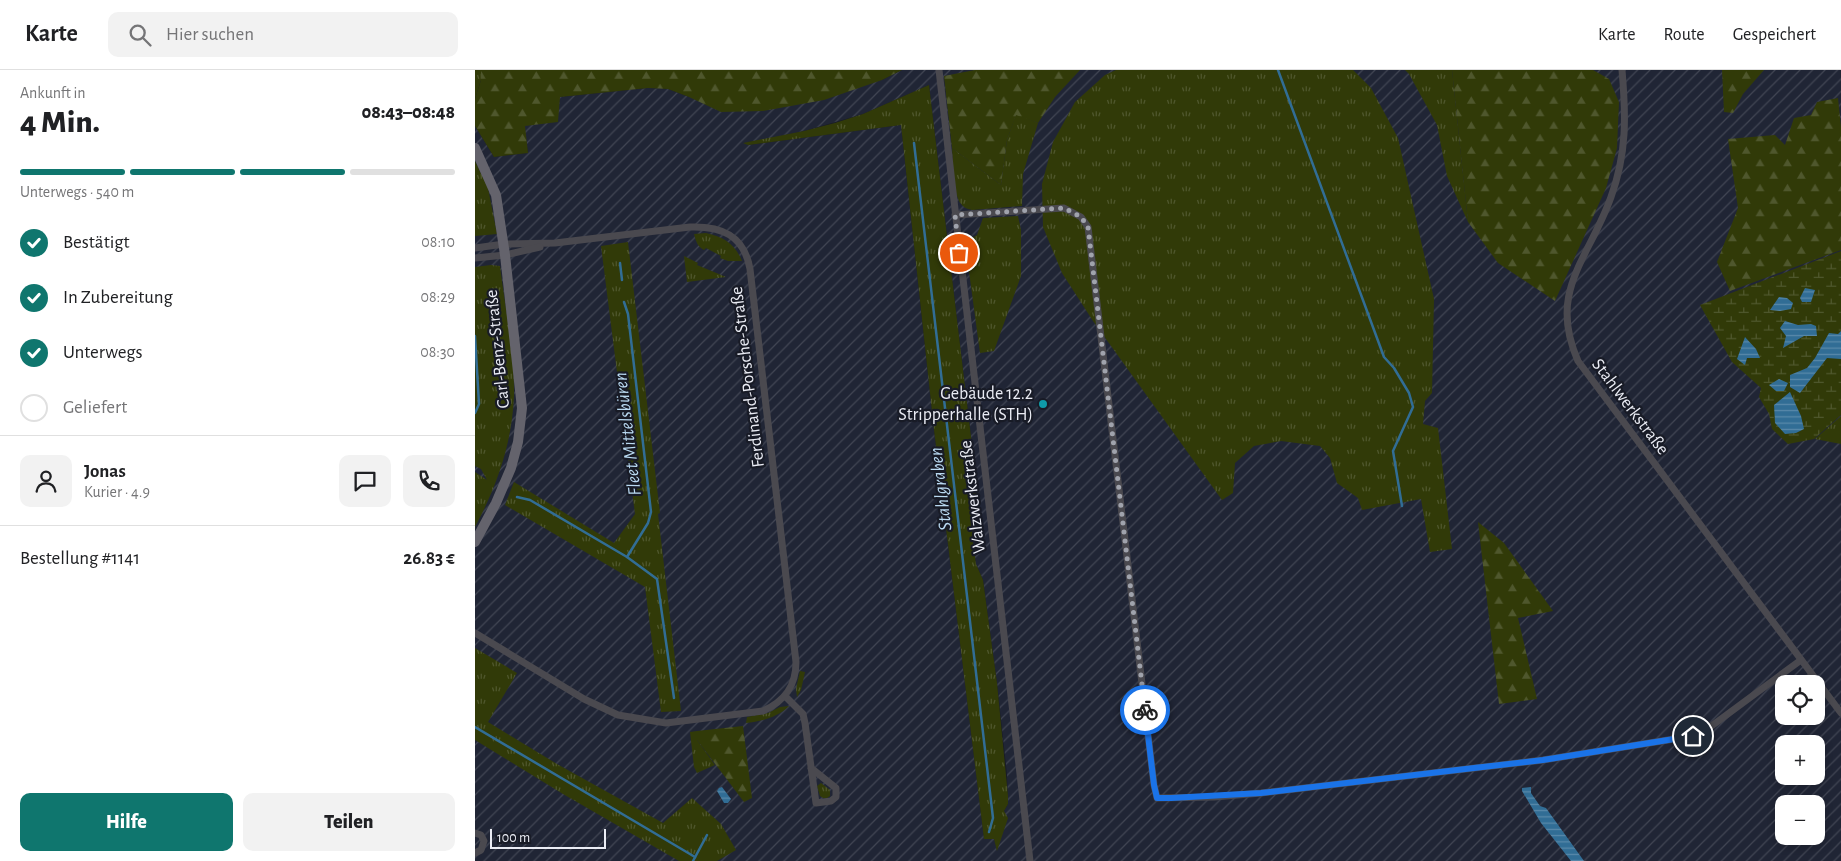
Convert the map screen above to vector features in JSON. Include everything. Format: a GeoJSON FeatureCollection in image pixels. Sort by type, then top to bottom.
{"type":"FeatureCollection","features":[{"type":"Feature","properties":{"kind":"street","name":"Walzwerkstraße"},"geometry":{"type":"LineString","coordinates":[[939,70],[1030,861]]}},
{"type":"Feature","properties":{"kind":"street","name":"Stahlwerkstraße"},"geometry":{"type":"LineString","coordinates":[[1622,70],[1626,126],[1623,151],[1611,197],[1568,291],[1566,306],[1571,346],[1578,361],[1841,713]]}},
{"type":"Feature","properties":{"kind":"street","name":"Carl-Benz-Straße"},"geometry":{"type":"LineString","coordinates":[[475,148],[496,195],[522,408],[518,442],[511,468],[496,503],[475,542]]}},
{"type":"Feature","properties":{"kind":"street"},"geometry":{"type":"LineString","coordinates":[[955,215],[1064,208],[1081,217],[1088,227],[1157,798],[1214,797],[1261,793],[1535,761],[1693,736],[1702,733],[1801,660]]}},
{"type":"Feature","properties":{"kind":"street","name":"Ferdinand-Porsche-Straße"},"geometry":{"type":"LineString","coordinates":[[475,258],[504,250],[686,228],[706,227],[722,230],[738,242],[745,253],[750,269],[797,662],[793,682],[785,696]]}},
{"type":"Feature","properties":{"kind":"street","name":"Ferdinand-Porsche-Straße"},"geometry":{"type":"LineString","coordinates":[[475,248],[504,250]]}},
{"type":"Feature","properties":{"kind":"street"},"geometry":{"type":"LineString","coordinates":[[477,634],[584,699],[618,715],[666,723],[763,711],[773,706],[785,696],[803,714],[815,803],[831,801],[836,797],[835,788],[811,768]]}},
{"type":"Feature","properties":{"kind":"street"},"geometry":{"type":"LineString","coordinates":[[475,832],[481,836],[484,844],[481,850],[475,853]]}},
{"type":"Feature","properties":{"kind":"shaded area"},"geometry":{"type":"Polygon","coordinates":[[[902,70],[1841,70],[1841,861],[475,861],[475,126],[494,157],[528,153],[524,126],[560,97],[648,88],[668,89],[689,97],[882,80],[902,70]],[[929,85],[863,114],[804,131],[748,142],[748,145],[901,125],[934,430],[984,838],[994,838],[997,850],[1004,811],[1008,804],[1007,774],[983,580],[976,564],[972,535],[976,518],[977,487],[929,85]]]}},
{"type":"Feature","properties":{"kind":"green space"},"geometry":{"type":"Polygon","coordinates":[[[475,70],[481,70],[481,80],[475,99],[475,70]]]}},
{"type":"Feature","properties":{"kind":"green space"},"geometry":{"type":"Polygon","coordinates":[[[481,70],[902,70],[882,80],[824,100],[763,111],[721,112],[668,89],[648,88],[560,97],[558,122],[525,126],[528,153],[494,157],[475,126],[475,99],[481,80],[481,70]]]}},
{"type":"Feature","properties":{"kind":"green space"},"geometry":{"type":"Polygon","coordinates":[[[975,70],[1080,70],[1055,97],[1038,123],[1016,115],[1007,140],[1001,185],[952,148],[944,76],[975,70]]]}},
{"type":"Feature","properties":{"kind":"green space"},"geometry":{"type":"Polygon","coordinates":[[[1116,70],[1353,70],[1371,88],[1398,138],[1434,299],[1432,393],[1425,401],[1423,424],[1438,428],[1452,549],[1430,552],[1421,499],[1362,510],[1358,498],[1337,483],[1330,458],[1320,446],[1281,441],[1254,446],[1235,463],[1233,493],[1222,500],[1093,321],[1062,273],[1043,227],[1042,184],[1053,142],[1075,102],[1105,75],[1116,70]]]}},
{"type":"Feature","properties":{"kind":"green space"},"geometry":{"type":"Polygon","coordinates":[[[1405,70],[1452,70],[1468,222],[1447,176],[1437,125],[1405,70]]]}},
{"type":"Feature","properties":{"kind":"green space"},"geometry":{"type":"Polygon","coordinates":[[[1452,70],[1593,70],[1609,79],[1619,102],[1617,148],[1606,188],[1555,301],[1498,263],[1468,222],[1452,70]]]}},
{"type":"Feature","properties":{"kind":"green space"},"geometry":{"type":"Polygon","coordinates":[[[1722,70],[1764,70],[1743,94],[1733,113],[1724,112],[1722,70]]]}},
{"type":"Feature","properties":{"kind":"green space"},"geometry":{"type":"Polygon","coordinates":[[[929,85],[977,487],[978,506],[972,535],[976,564],[983,580],[997,683],[1008,796],[1008,804],[1004,811],[1008,818],[997,851],[994,839],[984,839],[934,430],[901,125],[748,145],[743,143],[835,123],[863,114],[929,85]]]}},
{"type":"Feature","properties":{"kind":"green space"},"geometry":{"type":"Polygon","coordinates":[[[1838,98],[1841,127],[1841,250],[1730,291],[1717,262],[1738,208],[1728,139],[1775,135],[1785,145],[1794,118],[1811,115],[1817,102],[1838,98]]]}},
{"type":"Feature","properties":{"kind":"green space"},"geometry":{"type":"Polygon","coordinates":[[[1016,114],[1038,123],[1023,174],[1022,206],[972,210],[965,207],[961,204],[956,193],[952,148],[1001,185],[1007,140],[1016,114]]]}},
{"type":"Feature","properties":{"kind":"green space"},"geometry":{"type":"Polygon","coordinates":[[[475,161],[488,188],[497,234],[475,236],[475,161]]]}},
{"type":"Feature","properties":{"kind":"green space"},"geometry":{"type":"Polygon","coordinates":[[[1018,216],[1021,230],[1021,276],[994,351],[980,353],[965,242],[977,235],[983,218],[1018,216]]]}},
{"type":"Feature","properties":{"kind":"green space"},"geometry":{"type":"Polygon","coordinates":[[[706,233],[728,242],[736,250],[742,261],[728,261],[706,248],[702,249],[694,234],[706,233]]]}},
{"type":"Feature","properties":{"kind":"green space"},"geometry":{"type":"Polygon","coordinates":[[[628,242],[681,711],[661,712],[645,587],[505,505],[514,482],[614,543],[635,514],[601,246],[628,242]]]}},
{"type":"Feature","properties":{"kind":"green space"},"geometry":{"type":"Polygon","coordinates":[[[1841,251],[1841,415],[1814,439],[1788,444],[1772,429],[1769,414],[1759,397],[1761,388],[1732,362],[1700,305],[1841,251]]]}},
{"type":"Feature","properties":{"kind":"green space"},"geometry":{"type":"Polygon","coordinates":[[[684,256],[698,263],[697,265],[726,277],[687,282],[684,256]]]}},
{"type":"Feature","properties":{"kind":"green space"},"geometry":{"type":"Polygon","coordinates":[[[500,266],[514,380],[513,413],[502,464],[490,496],[475,527],[475,472],[487,480],[481,469],[475,466],[475,267],[500,266]]]}},
{"type":"Feature","properties":{"kind":"green space"},"geometry":{"type":"Polygon","coordinates":[[[1841,416],[1841,444],[1815,439],[1841,416]]]}},
{"type":"Feature","properties":{"kind":"green space"},"geometry":{"type":"Polygon","coordinates":[[[1478,522],[1504,543],[1553,611],[1518,618],[1537,699],[1499,704],[1478,522]]]}},
{"type":"Feature","properties":{"kind":"green space"},"geometry":{"type":"Polygon","coordinates":[[[475,648],[517,673],[488,722],[557,764],[663,823],[692,798],[721,824],[736,850],[717,861],[679,861],[563,794],[475,740],[475,648]]]}},
{"type":"Feature","properties":{"kind":"green space"},"geometry":{"type":"Polygon","coordinates":[[[800,671],[805,672],[801,690],[797,697],[796,689],[800,671]]]}},
{"type":"Feature","properties":{"kind":"green space"},"geometry":{"type":"Polygon","coordinates":[[[789,706],[774,716],[746,723],[747,717],[789,706]]]}},
{"type":"Feature","properties":{"kind":"green space"},"geometry":{"type":"Polygon","coordinates":[[[743,726],[752,798],[744,802],[697,740],[697,731],[743,726]]]}},
{"type":"Feature","properties":{"kind":"green space"},"geometry":{"type":"Polygon","coordinates":[[[697,731],[697,740],[715,765],[697,773],[694,767],[690,732],[697,731]]]}},
{"type":"Feature","properties":{"kind":"green space"},"geometry":{"type":"Polygon","coordinates":[[[821,783],[830,790],[830,796],[827,798],[820,796],[817,786],[821,783]]]}},
{"type":"Feature","properties":{"kind":"water"},"geometry":{"type":"Polygon","coordinates":[[[1805,288],[1815,290],[1811,302],[1802,302],[1800,298],[1805,288]]]}},
{"type":"Feature","properties":{"kind":"water"},"geometry":{"type":"Polygon","coordinates":[[[1779,297],[1787,298],[1793,303],[1791,309],[1770,310],[1779,297]]]}},
{"type":"Feature","properties":{"kind":"water"},"geometry":{"type":"Polygon","coordinates":[[[1785,321],[1798,325],[1811,324],[1816,326],[1817,336],[1804,336],[1783,348],[1786,336],[1780,328],[1785,321]]]}},
{"type":"Feature","properties":{"kind":"water"},"geometry":{"type":"Polygon","coordinates":[[[1841,331],[1841,359],[1827,358],[1800,393],[1790,387],[1790,375],[1807,368],[1829,333],[1838,334],[1841,331]]]}},
{"type":"Feature","properties":{"kind":"water"},"geometry":{"type":"Polygon","coordinates":[[[1745,337],[1756,349],[1760,358],[1747,358],[1745,365],[1737,359],[1745,337]]]}},
{"type":"Feature","properties":{"kind":"water"},"geometry":{"type":"Polygon","coordinates":[[[1779,379],[1788,383],[1784,391],[1776,391],[1769,385],[1779,379]]]}},
{"type":"Feature","properties":{"kind":"water"},"geometry":{"type":"Polygon","coordinates":[[[1790,392],[1801,416],[1804,429],[1796,433],[1785,434],[1775,423],[1774,405],[1790,392]]]}},
{"type":"Feature","properties":{"kind":"water"},"geometry":{"type":"Polygon","coordinates":[[[722,787],[731,799],[728,803],[724,803],[717,791],[722,787]]]}},
{"type":"Feature","properties":{"kind":"water"},"geometry":{"type":"Polygon","coordinates":[[[1531,787],[1531,793],[1540,806],[1546,808],[1584,861],[1571,861],[1541,823],[1522,791],[1522,788],[1531,787]]]}},
{"type":"Feature","properties":{"kind":"waterway"},"geometry":{"type":"LineString","coordinates":[[1278,70],[1384,357],[1394,368],[1409,393],[1413,407],[1393,451],[1402,506]]}},
{"type":"Feature","properties":{"kind":"waterway","name":"Stahlgraben"},"geometry":{"type":"LineString","coordinates":[[914,143],[993,818],[989,832]]}},
{"type":"Feature","properties":{"kind":"waterway","name":"Fleet Mittelsbüren"},"geometry":{"type":"LineString","coordinates":[[620,263],[622,280]]}},
{"type":"Feature","properties":{"kind":"waterway","name":"Fleet Mittelsbüren"},"geometry":{"type":"LineString","coordinates":[[624,302],[628,314],[651,512],[648,523],[627,557]]}},
{"type":"Feature","properties":{"kind":"waterway","name":"Fleet Mittelsbüren"},"geometry":{"type":"LineString","coordinates":[[475,336],[479,404],[475,413]]}},
{"type":"Feature","properties":{"kind":"waterway","name":"Fleet Mittelsbüren"},"geometry":{"type":"LineString","coordinates":[[517,497],[530,500],[627,557],[657,579],[674,698]]}},
{"type":"Feature","properties":{"kind":"waterway","name":"Fleet Mittelsbüren"},"geometry":{"type":"LineString","coordinates":[[475,727],[695,857]]}},
{"type":"Feature","properties":{"kind":"waterway","name":"Fleet Mittelsbüren"},"geometry":{"type":"LineString","coordinates":[[693,861],[707,835]]}},
{"type":"Feature","properties":{"kind":"way so far"},"geometry":{"type":"LineString","coordinates":[[959,253],[955,215],[1064,208],[1081,217],[1088,227],[1145,710]]}},
{"type":"Feature","properties":{"kind":"place","name":"Gebäude 12.2 Stripperhalle (STH)"},"geometry":{"type":"Point","coordinates":[1043,404]}},
{"type":"Feature","properties":{"kind":"route"},"geometry":{"type":"LineString","coordinates":[[1145,710],[1157,798],[1214,797],[1261,793],[1543,760],[1693,736]]}}]}
